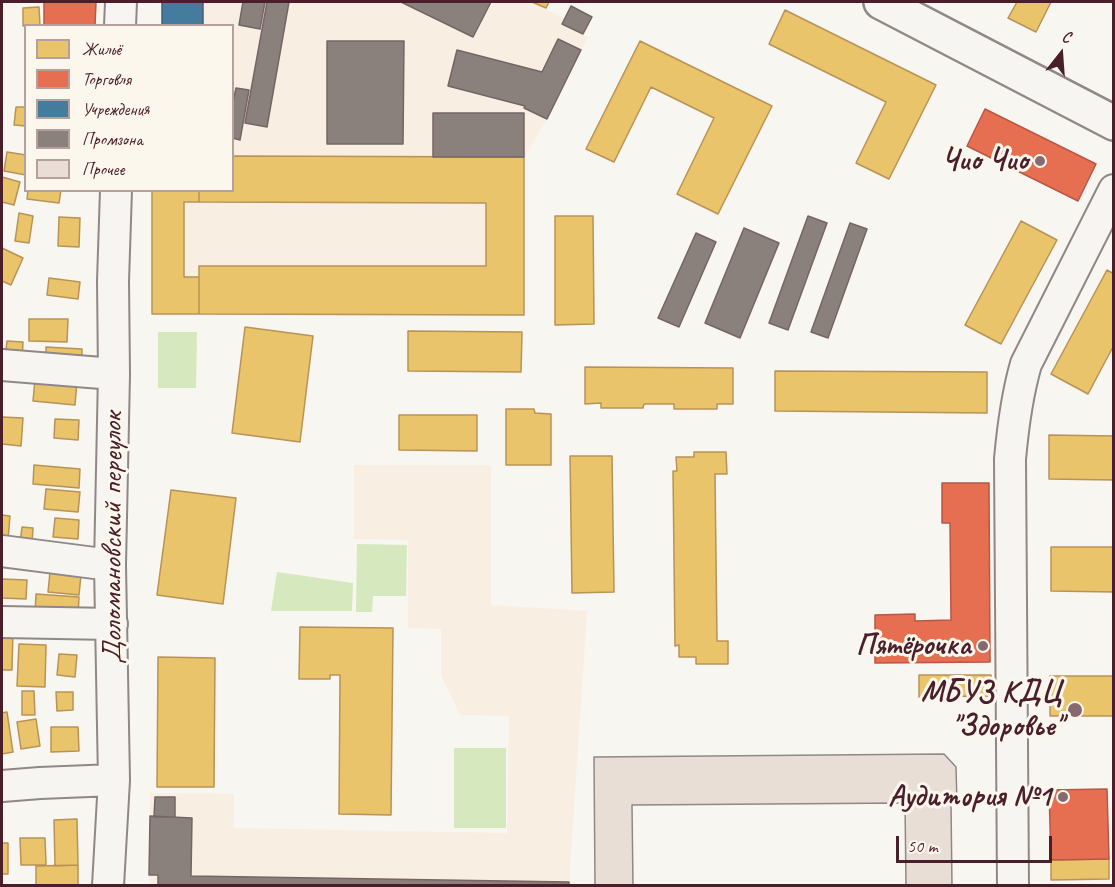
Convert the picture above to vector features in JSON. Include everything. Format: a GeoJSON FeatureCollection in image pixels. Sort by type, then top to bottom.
{"type":"FeatureCollection","features":[{"type":"Feature","properties":{"kind":"main road"},"geometry":{"type":"LineString","coordinates":[[881,2],[1113,123]]}},
{"type":"Feature","properties":{"kind":"street"},"geometry":{"type":"LineString","coordinates":[[120,24],[121,2]]}},
{"type":"Feature","properties":{"kind":"street"},"geometry":{"type":"LineString","coordinates":[[1013,885],[1010,470],[1012,424],[1026,364],[1113,190]]}},
{"type":"Feature","properties":{"kind":"street","name":"Доломановский переулок"},"geometry":{"type":"LineString","coordinates":[[108,885],[114,780],[111,565],[116,192]]}},
{"type":"Feature","properties":{"kind":"street"},"geometry":{"type":"LineString","coordinates":[[2,365],[114,374]]}},
{"type":"Feature","properties":{"kind":"street"},"geometry":{"type":"LineString","coordinates":[[2,551],[111,565]]}},
{"type":"Feature","properties":{"kind":"street"},"geometry":{"type":"LineString","coordinates":[[2,622],[112,624]]}},
{"type":"Feature","properties":{"kind":"street"},"geometry":{"type":"LineString","coordinates":[[2,786],[114,780]]}},
{"type":"Feature","properties":{"kind":"shaded area"},"geometry":{"type":"Polygon","coordinates":[[[162,2],[531,2],[566,19],[564,26],[588,37],[547,119],[524,157],[524,315],[152,314],[152,192],[234,192],[234,24],[162,24],[162,2]]]}},
{"type":"Feature","properties":{"kind":"shaded area"},"geometry":{"type":"Polygon","coordinates":[[[354,465],[491,465],[491,605],[587,611],[569,885],[149,886],[150,793],[234,794],[234,828],[507,833],[509,716],[460,715],[441,675],[441,629],[408,628],[408,540],[354,539],[354,465]]]}},
{"type":"Feature","properties":{"kind":"green space"},"geometry":{"type":"Polygon","coordinates":[[[158,332],[197,332],[196,388],[158,388],[158,332]]]}},
{"type":"Feature","properties":{"kind":"green space"},"geometry":{"type":"Polygon","coordinates":[[[357,544],[407,545],[406,596],[373,596],[372,612],[356,612],[357,544]]]}},
{"type":"Feature","properties":{"kind":"green space"},"geometry":{"type":"Polygon","coordinates":[[[277,572],[353,583],[352,611],[271,611],[277,572]]]}},
{"type":"Feature","properties":{"kind":"green space"},"geometry":{"type":"Polygon","coordinates":[[[454,748],[506,748],[506,828],[454,828],[454,748]]]}},
{"type":"Feature","properties":{"kind":"building: Жильё"},"geometry":{"type":"Polygon","coordinates":[[[532,2],[549,2],[546,8],[532,2]]]}},
{"type":"Feature","properties":{"kind":"building: Жильё"},"geometry":{"type":"Polygon","coordinates":[[[1017,2],[1051,2],[1036,32],[1008,18],[1017,2]]]}},
{"type":"Feature","properties":{"kind":"building: Жильё"},"geometry":{"type":"Polygon","coordinates":[[[39,7],[40,24],[24,24],[23,26],[23,8],[39,7]]]}},
{"type":"Feature","properties":{"kind":"building: Жильё"},"geometry":{"type":"Polygon","coordinates":[[[785,10],[936,85],[889,179],[856,163],[886,102],[769,44],[785,10]]]}},
{"type":"Feature","properties":{"kind":"building: Жильё"},"geometry":{"type":"Polygon","coordinates":[[[640,41],[772,106],[718,214],[677,194],[714,118],[651,87],[614,162],[586,149],[640,41]]]}},
{"type":"Feature","properties":{"kind":"building: Жильё"},"geometry":{"type":"Polygon","coordinates":[[[16,107],[24,107],[24,126],[14,125],[16,107]]]}},
{"type":"Feature","properties":{"kind":"building: Жильё"},"geometry":{"type":"Polygon","coordinates":[[[7,152],[24,155],[24,175],[4,171],[7,152]]]}},
{"type":"Feature","properties":{"kind":"building: Жильё"},"geometry":{"type":"Polygon","coordinates":[[[234,156],[524,157],[524,315],[199,314],[199,266],[486,266],[486,203],[199,202],[199,192],[234,192],[234,156]]]}},
{"type":"Feature","properties":{"kind":"building: Жильё"},"geometry":{"type":"Polygon","coordinates":[[[2,177],[20,182],[14,205],[2,202],[2,177]]]}},
{"type":"Feature","properties":{"kind":"building: Жильё"},"geometry":{"type":"Polygon","coordinates":[[[28,192],[61,192],[59,203],[27,199],[28,192]]]}},
{"type":"Feature","properties":{"kind":"building: Жильё"},"geometry":{"type":"Polygon","coordinates":[[[152,192],[199,192],[199,202],[184,202],[184,277],[199,277],[199,314],[152,314],[152,192]]]}},
{"type":"Feature","properties":{"kind":"building: Жильё"},"geometry":{"type":"Polygon","coordinates":[[[19,213],[33,216],[29,243],[15,241],[19,213]]]}},
{"type":"Feature","properties":{"kind":"building: Жильё"},"geometry":{"type":"Polygon","coordinates":[[[555,216],[593,216],[594,324],[555,325],[555,216]]]}},
{"type":"Feature","properties":{"kind":"building: Жильё"},"geometry":{"type":"Polygon","coordinates":[[[59,217],[80,218],[79,247],[58,246],[59,217]]]}},
{"type":"Feature","properties":{"kind":"building: Жильё"},"geometry":{"type":"Polygon","coordinates":[[[1021,221],[1057,240],[1001,344],[965,325],[1021,221]]]}},
{"type":"Feature","properties":{"kind":"building: Жильё"},"geometry":{"type":"Polygon","coordinates":[[[2,248],[23,258],[11,285],[2,281],[2,248]]]}},
{"type":"Feature","properties":{"kind":"building: Жильё"},"geometry":{"type":"Polygon","coordinates":[[[1107,270],[1114,274],[1114,345],[1088,394],[1051,374],[1107,270]]]}},
{"type":"Feature","properties":{"kind":"building: Жильё"},"geometry":{"type":"Polygon","coordinates":[[[49,278],[80,282],[78,299],[47,295],[49,278]]]}},
{"type":"Feature","properties":{"kind":"building: Жильё"},"geometry":{"type":"Polygon","coordinates":[[[29,319],[68,319],[67,342],[29,341],[29,319]]]}},
{"type":"Feature","properties":{"kind":"building: Жильё"},"geometry":{"type":"Polygon","coordinates":[[[245,327],[313,336],[300,442],[232,433],[245,327]]]}},
{"type":"Feature","properties":{"kind":"building: Жильё"},"geometry":{"type":"Polygon","coordinates":[[[408,331],[522,332],[521,372],[408,371],[408,331]]]}},
{"type":"Feature","properties":{"kind":"building: Жильё"},"geometry":{"type":"Polygon","coordinates":[[[7,341],[23,342],[22,360],[5,359],[7,341]]]}},
{"type":"Feature","properties":{"kind":"building: Жильё"},"geometry":{"type":"Polygon","coordinates":[[[46,347],[82,349],[82,366],[46,365],[46,347]]]}},
{"type":"Feature","properties":{"kind":"building: Жильё"},"geometry":{"type":"Polygon","coordinates":[[[585,367],[733,368],[733,404],[717,404],[717,409],[674,409],[674,404],[644,404],[643,408],[601,408],[601,403],[585,404],[585,367]]]}},
{"type":"Feature","properties":{"kind":"building: Жильё"},"geometry":{"type":"Polygon","coordinates":[[[775,371],[987,372],[987,413],[775,411],[775,371]]]}},
{"type":"Feature","properties":{"kind":"building: Жильё"},"geometry":{"type":"Polygon","coordinates":[[[35,379],[77,382],[75,405],[33,401],[35,379]]]}},
{"type":"Feature","properties":{"kind":"building: Жильё"},"geometry":{"type":"Polygon","coordinates":[[[506,409],[534,409],[535,413],[551,414],[551,465],[506,465],[506,409]]]}},
{"type":"Feature","properties":{"kind":"building: Жильё"},"geometry":{"type":"Polygon","coordinates":[[[399,415],[477,415],[477,451],[399,450],[399,415]]]}},
{"type":"Feature","properties":{"kind":"building: Жильё"},"geometry":{"type":"Polygon","coordinates":[[[2,417],[23,418],[21,446],[2,444],[2,417]]]}},
{"type":"Feature","properties":{"kind":"building: Жильё"},"geometry":{"type":"Polygon","coordinates":[[[55,419],[79,420],[78,440],[54,438],[55,419]]]}},
{"type":"Feature","properties":{"kind":"building: Жильё"},"geometry":{"type":"Polygon","coordinates":[[[1049,435],[1114,436],[1114,480],[1049,479],[1049,435]]]}},
{"type":"Feature","properties":{"kind":"building: Жильё"},"geometry":{"type":"Polygon","coordinates":[[[694,452],[726,452],[727,474],[715,474],[717,641],[728,641],[728,664],[696,664],[696,657],[679,657],[679,645],[675,646],[673,471],[677,471],[676,457],[694,457],[694,452]]]}},
{"type":"Feature","properties":{"kind":"building: Жильё"},"geometry":{"type":"Polygon","coordinates":[[[570,456],[612,456],[614,592],[572,593],[570,456]]]}},
{"type":"Feature","properties":{"kind":"building: Жильё"},"geometry":{"type":"Polygon","coordinates":[[[34,465],[80,469],[79,488],[33,484],[34,465]]]}},
{"type":"Feature","properties":{"kind":"building: Жильё"},"geometry":{"type":"Polygon","coordinates":[[[46,489],[80,492],[78,512],[44,509],[46,489]]]}},
{"type":"Feature","properties":{"kind":"building: Жильё"},"geometry":{"type":"Polygon","coordinates":[[[171,490],[236,498],[223,604],[157,595],[171,490]]]}},
{"type":"Feature","properties":{"kind":"building: Жильё"},"geometry":{"type":"Polygon","coordinates":[[[2,515],[10,516],[8,540],[2,540],[2,515]]]}},
{"type":"Feature","properties":{"kind":"building: Жильё"},"geometry":{"type":"Polygon","coordinates":[[[55,518],[79,520],[78,539],[53,537],[55,518]]]}},
{"type":"Feature","properties":{"kind":"building: Жильё"},"geometry":{"type":"Polygon","coordinates":[[[22,527],[33,528],[32,544],[20,543],[22,527]]]}},
{"type":"Feature","properties":{"kind":"building: Жильё"},"geometry":{"type":"Polygon","coordinates":[[[1051,547],[1114,547],[1114,592],[1051,591],[1051,547]]]}},
{"type":"Feature","properties":{"kind":"building: Жильё"},"geometry":{"type":"Polygon","coordinates":[[[50,572],[81,575],[79,595],[48,592],[50,572]]]}},
{"type":"Feature","properties":{"kind":"building: Жильё"},"geometry":{"type":"Polygon","coordinates":[[[2,579],[27,580],[26,599],[2,598],[2,579]]]}},
{"type":"Feature","properties":{"kind":"building: Жильё"},"geometry":{"type":"Polygon","coordinates":[[[36,594],[79,597],[78,617],[35,614],[36,594]]]}},
{"type":"Feature","properties":{"kind":"building: Жильё"},"geometry":{"type":"Polygon","coordinates":[[[300,627],[393,628],[391,815],[339,814],[340,675],[330,675],[330,679],[299,679],[300,627]]]}},
{"type":"Feature","properties":{"kind":"building: Жильё"},"geometry":{"type":"Polygon","coordinates":[[[2,630],[13,630],[12,670],[2,670],[2,630]]]}},
{"type":"Feature","properties":{"kind":"building: Жильё"},"geometry":{"type":"Polygon","coordinates":[[[19,644],[46,645],[45,687],[17,686],[19,644]]]}},
{"type":"Feature","properties":{"kind":"building: Жильё"},"geometry":{"type":"Polygon","coordinates":[[[59,654],[77,655],[75,677],[57,675],[59,654]]]}},
{"type":"Feature","properties":{"kind":"building: Жильё"},"geometry":{"type":"Polygon","coordinates":[[[158,657],[215,658],[214,787],[157,787],[158,657]]]}},
{"type":"Feature","properties":{"kind":"building: Жильё"},"geometry":{"type":"Polygon","coordinates":[[[919,675],[991,675],[991,696],[919,697],[919,675]]]}},
{"type":"Feature","properties":{"kind":"building: Жильё"},"geometry":{"type":"Polygon","coordinates":[[[1050,676],[1114,676],[1114,716],[1050,716],[1050,676]]]}},
{"type":"Feature","properties":{"kind":"building: Жильё"},"geometry":{"type":"Polygon","coordinates":[[[22,691],[34,691],[35,715],[22,715],[22,691]]]}},
{"type":"Feature","properties":{"kind":"building: Жильё"},"geometry":{"type":"Polygon","coordinates":[[[56,692],[73,692],[73,710],[57,711],[56,692]]]}},
{"type":"Feature","properties":{"kind":"building: Жильё"},"geometry":{"type":"Polygon","coordinates":[[[7,712],[13,752],[2,754],[2,713],[7,712]]]}},
{"type":"Feature","properties":{"kind":"building: Жильё"},"geometry":{"type":"Polygon","coordinates":[[[36,719],[40,746],[21,749],[17,722],[36,719]]]}},
{"type":"Feature","properties":{"kind":"building: Жильё"},"geometry":{"type":"Polygon","coordinates":[[[51,727],[78,727],[79,751],[51,752],[51,727]]]}},
{"type":"Feature","properties":{"kind":"building: Жильё"},"geometry":{"type":"Polygon","coordinates":[[[77,819],[78,865],[55,866],[54,820],[77,819]]]}},
{"type":"Feature","properties":{"kind":"building: Жильё"},"geometry":{"type":"Polygon","coordinates":[[[20,838],[45,838],[46,865],[21,865],[20,838]]]}},
{"type":"Feature","properties":{"kind":"building: Жильё"},"geometry":{"type":"Polygon","coordinates":[[[2,843],[8,843],[8,874],[2,874],[2,843]]]}},
{"type":"Feature","properties":{"kind":"building: Жильё"},"geometry":{"type":"Polygon","coordinates":[[[1109,859],[1109,879],[1051,880],[1051,860],[1109,859]]]}},
{"type":"Feature","properties":{"kind":"building: Жильё"},"geometry":{"type":"Polygon","coordinates":[[[78,865],[78,885],[36,886],[36,866],[78,865]]]}},
{"type":"Feature","properties":{"kind":"building: Торговля"},"geometry":{"type":"Polygon","coordinates":[[[44,2],[96,2],[95,24],[44,24],[44,2]]]}},
{"type":"Feature","properties":{"kind":"building: Торговля"},"geometry":{"type":"Polygon","coordinates":[[[985,109],[1096,164],[1078,201],[967,146],[985,109]]]}},
{"type":"Feature","properties":{"kind":"building: Торговля"},"geometry":{"type":"Polygon","coordinates":[[[942,483],[989,483],[990,662],[875,663],[875,615],[915,614],[915,621],[951,620],[950,523],[942,523],[942,483]]]}},
{"type":"Feature","properties":{"kind":"building: Торговля"},"geometry":{"type":"Polygon","coordinates":[[[1107,789],[1109,859],[1051,860],[1049,790],[1107,789]]]}},
{"type":"Feature","properties":{"kind":"building: Учреждения"},"geometry":{"type":"Polygon","coordinates":[[[162,2],[203,2],[203,24],[162,24],[162,2]]]}},
{"type":"Feature","properties":{"kind":"building: Промзона"},"geometry":{"type":"Polygon","coordinates":[[[243,2],[265,2],[260,29],[239,25],[243,2]]]}},
{"type":"Feature","properties":{"kind":"building: Промзона"},"geometry":{"type":"Polygon","coordinates":[[[267,2],[289,2],[267,127],[245,123],[267,2]]]}},
{"type":"Feature","properties":{"kind":"building: Промзона"},"geometry":{"type":"Polygon","coordinates":[[[401,2],[491,2],[473,37],[401,2]]]}},
{"type":"Feature","properties":{"kind":"building: Промзона"},"geometry":{"type":"Polygon","coordinates":[[[571,6],[592,17],[583,34],[562,24],[571,6]]]}},
{"type":"Feature","properties":{"kind":"building: Промзона"},"geometry":{"type":"Polygon","coordinates":[[[558,39],[581,50],[547,119],[524,108],[525,106],[448,86],[457,50],[542,72],[558,39]]]}},
{"type":"Feature","properties":{"kind":"building: Промзона"},"geometry":{"type":"Polygon","coordinates":[[[327,41],[404,41],[403,144],[327,144],[327,41]]]}},
{"type":"Feature","properties":{"kind":"building: Промзона"},"geometry":{"type":"Polygon","coordinates":[[[236,88],[249,90],[240,140],[234,138],[236,88]]]}},
{"type":"Feature","properties":{"kind":"building: Промзона"},"geometry":{"type":"Polygon","coordinates":[[[433,113],[524,113],[524,157],[433,157],[433,113]]]}},
{"type":"Feature","properties":{"kind":"building: Промзона"},"geometry":{"type":"Polygon","coordinates":[[[808,216],[827,223],[788,330],[769,323],[808,216]]]}},
{"type":"Feature","properties":{"kind":"building: Промзона"},"geometry":{"type":"Polygon","coordinates":[[[850,223],[867,229],[828,338],[811,332],[850,223]]]}},
{"type":"Feature","properties":{"kind":"building: Промзона"},"geometry":{"type":"Polygon","coordinates":[[[744,228],[779,243],[740,338],[705,323],[744,228]]]}},
{"type":"Feature","properties":{"kind":"building: Промзона"},"geometry":{"type":"Polygon","coordinates":[[[696,233],[716,242],[679,327],[658,318],[696,233]]]}},
{"type":"Feature","properties":{"kind":"building: Промзона"},"geometry":{"type":"Polygon","coordinates":[[[155,797],[175,797],[175,817],[154,817],[155,797]]]}},
{"type":"Feature","properties":{"kind":"building: Промзона"},"geometry":{"type":"Polygon","coordinates":[[[150,816],[192,818],[191,876],[569,882],[569,886],[158,886],[158,875],[149,875],[150,816]]]}},
{"type":"Feature","properties":{"kind":"building: Прочее"},"geometry":{"type":"Polygon","coordinates":[[[944,754],[956,767],[957,804],[951,804],[952,886],[906,886],[905,803],[632,805],[633,886],[595,886],[594,757],[944,754]]]}},
{"type":"Feature","properties":{"kind":"place","name":"Чио Чио"},"geometry":{"type":"Point","coordinates":[1040,161]}},
{"type":"Feature","properties":{"kind":"place","name":"Пятёрочка"},"geometry":{"type":"Point","coordinates":[983,646]}},
{"type":"Feature","properties":{"kind":"place","name":"МБУЗ КДЦ \"Здоровье\""},"geometry":{"type":"Point","coordinates":[1075,710]}},
{"type":"Feature","properties":{"kind":"place","name":"Аудитория №1"},"geometry":{"type":"Point","coordinates":[1063,797]}}]}
